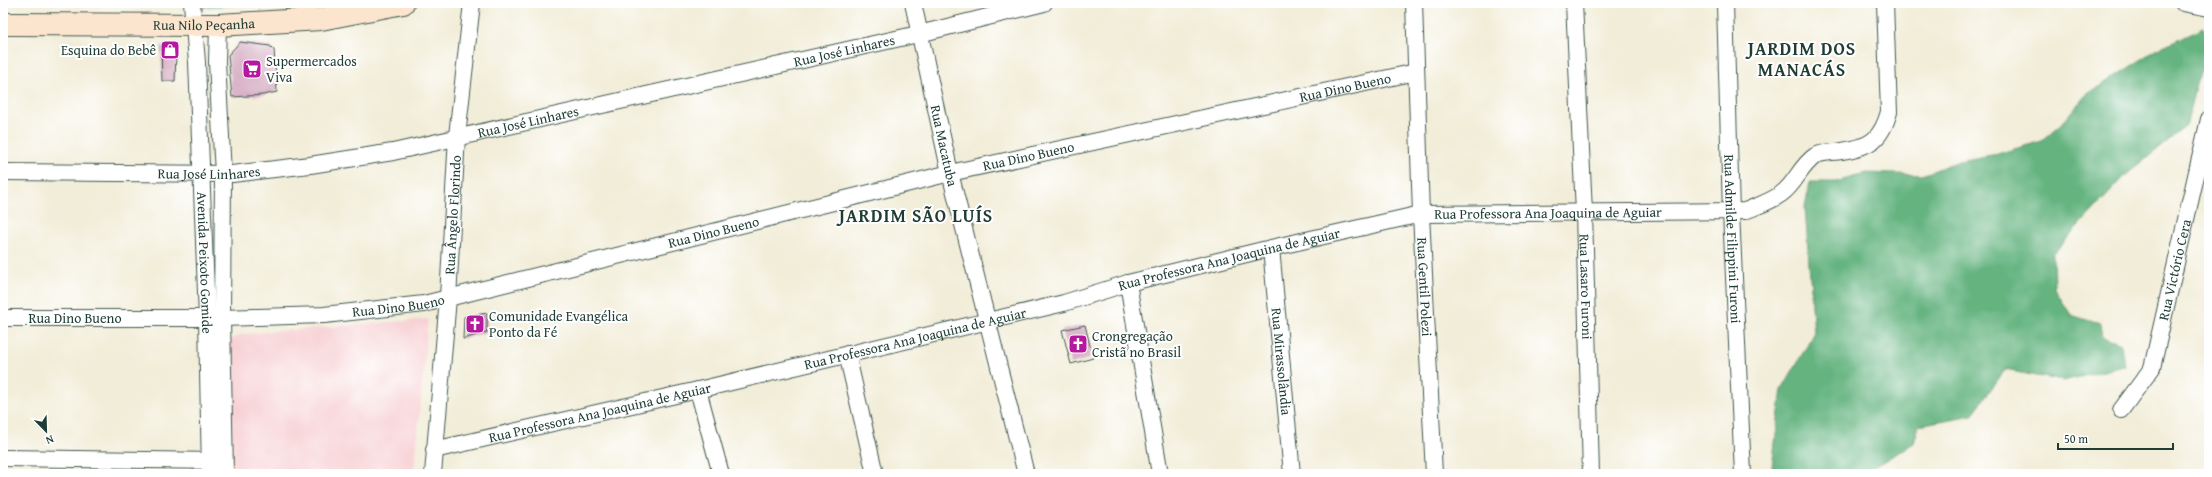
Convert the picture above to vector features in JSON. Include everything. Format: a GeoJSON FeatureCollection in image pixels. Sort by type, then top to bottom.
{"type":"FeatureCollection","features":[{"type":"Feature","properties":{"kind":"street"},"geometry":{"type":"LineString","coordinates":[[291,20],[304,3]]}},
{"type":"Feature","properties":{"kind":"street","name":"Rua Nilo Peçanha"},"geometry":{"type":"LineString","coordinates":[[3,24],[193,14],[218,25],[321,19],[403,3]]}},
{"type":"Feature","properties":{"kind":"street","name":"Rua Ângelo Florindo"},"geometry":{"type":"LineString","coordinates":[[433,474],[448,298],[457,136],[472,3]]}},
{"type":"Feature","properties":{"kind":"street","name":"Rua Macatuba"},"geometry":{"type":"LineString","coordinates":[[913,3],[950,173],[1026,474]]}},
{"type":"Feature","properties":{"kind":"street","name":"Rua José Linhares"},"geometry":{"type":"LineString","coordinates":[[3,172],[223,174],[310,165],[393,152],[457,136],[920,34],[1044,3]]}},
{"type":"Feature","properties":{"kind":"street","name":"Rua Gentil Polezi"},"geometry":{"type":"LineString","coordinates":[[1414,3],[1421,214],[1434,474]]}},
{"type":"Feature","properties":{"kind":"street","name":"Rua Lasaro Furoni"},"geometry":{"type":"LineString","coordinates":[[1574,3],[1584,212],[1591,474]]}},
{"type":"Feature","properties":{"kind":"street","name":"Rua Admilde Filippini Furoni"},"geometry":{"type":"LineString","coordinates":[[1725,3],[1731,212],[1743,474]]}},
{"type":"Feature","properties":{"kind":"street","name":"Rua Professora Ana Joaquina de Aguiar"},"geometry":{"type":"LineString","coordinates":[[434,450],[698,390],[1064,302],[1128,284],[1271,248],[1421,214],[1745,211],[1782,194],[1796,178],[1803,166],[1817,155],[1828,151],[1841,151],[1855,148],[1880,137],[1885,128],[1889,112],[1885,3]]}},
{"type":"Feature","properties":{"kind":"street"},"geometry":{"type":"LineString","coordinates":[[2184,3],[2209,8]]}},
{"type":"Feature","properties":{"kind":"street","name":"Avenida Peixoto Gomide"},"geometry":{"type":"LineString","coordinates":[[193,14],[201,174],[214,318],[217,468]]}},
{"type":"Feature","properties":{"kind":"street","name":"Avenida Peixoto Gomide"},"geometry":{"type":"LineString","coordinates":[[214,318],[223,174],[217,62],[218,25]]}},
{"type":"Feature","properties":{"kind":"street","name":"Rua Dino Bueno"},"geometry":{"type":"LineString","coordinates":[[3,318],[214,318],[324,315],[424,304],[950,173],[1416,72]]}},
{"type":"Feature","properties":{"kind":"street","name":"Rua Victório Cera"},"geometry":{"type":"LineString","coordinates":[[2121,410],[2152,368],[2209,119]]}},
{"type":"Feature","properties":{"kind":"street","name":"Rua Mirassolândia"},"geometry":{"type":"LineString","coordinates":[[1271,248],[1292,474]]}},
{"type":"Feature","properties":{"kind":"street"},"geometry":{"type":"LineString","coordinates":[[1128,284],[1160,474]]}},
{"type":"Feature","properties":{"kind":"street"},"geometry":{"type":"LineString","coordinates":[[847,354],[875,474]]}},
{"type":"Feature","properties":{"kind":"street"},"geometry":{"type":"LineString","coordinates":[[698,390],[721,474]]}},
{"type":"Feature","properties":{"kind":"street"},"geometry":{"type":"LineString","coordinates":[[3,458],[217,468]]}},
{"type":"Feature","properties":{"kind":"shaded area"},"geometry":{"type":"Polygon","coordinates":[[[428,319],[414,474],[231,474],[226,341],[243,334],[428,319]]]}},
{"type":"Feature","properties":{"kind":"green space"},"geometry":{"type":"Polygon","coordinates":[[[193,3],[260,3],[193,8],[193,3]]]}},
{"type":"Feature","properties":{"kind":"green space"},"geometry":{"type":"Polygon","coordinates":[[[2204,27],[2207,54],[2196,84],[2186,126],[2125,176],[2053,254],[2054,288],[2071,315],[2100,324],[2102,337],[2121,344],[2124,366],[2063,381],[2005,370],[1972,415],[1919,425],[1914,443],[1862,474],[1771,474],[1782,389],[1814,334],[1805,207],[1810,182],[1836,182],[1867,173],[1922,175],[1959,161],[1997,154],[2042,141],[2058,127],[2086,95],[2161,47],[2204,27]]]}},
{"type":"Feature","properties":{"kind":"building","name":"Supermercados Viva"},"geometry":{"type":"Polygon","coordinates":[[[240,42],[270,46],[274,50],[277,92],[263,95],[232,97],[228,55],[240,42]]]}},
{"type":"Feature","properties":{"kind":"building"},"geometry":{"type":"Polygon","coordinates":[[[173,45],[176,53],[175,81],[162,81],[161,46],[173,45]]]}},
{"type":"Feature","properties":{"kind":"building","name":"Comunidade Evangélica Ponto da Fé"},"geometry":{"type":"Polygon","coordinates":[[[487,313],[487,332],[463,339],[464,317],[487,313]]]}},
{"type":"Feature","properties":{"kind":"building","name":"Crongregação Cristã no Brasil"},"geometry":{"type":"Polygon","coordinates":[[[1085,325],[1093,358],[1071,364],[1062,330],[1085,325]]]}},
{"type":"Feature","properties":{"kind":"place","name":"Esquina do Bebê"},"geometry":{"type":"Point","coordinates":[170,50]}},
{"type":"Feature","properties":{"kind":"place","name":"Supermercados Viva"},"geometry":{"type":"Point","coordinates":[252,69]}},
{"type":"Feature","properties":{"kind":"place","name":"Comunidade Evangélica Ponto da Fé"},"geometry":{"type":"Point","coordinates":[475,324]}},
{"type":"Feature","properties":{"kind":"place","name":"Crongregação Cristã no Brasil"},"geometry":{"type":"Point","coordinates":[1078,344]}},
{"type":"Feature","properties":{"kind":"district","name":"JARDIM DOS MANACÁS"},"geometry":{"type":"Point","coordinates":[1802,59]}},
{"type":"Feature","properties":{"kind":"district","name":"JARDIM SÃO LUÍS"},"geometry":{"type":"Point","coordinates":[916,216]}}]}
